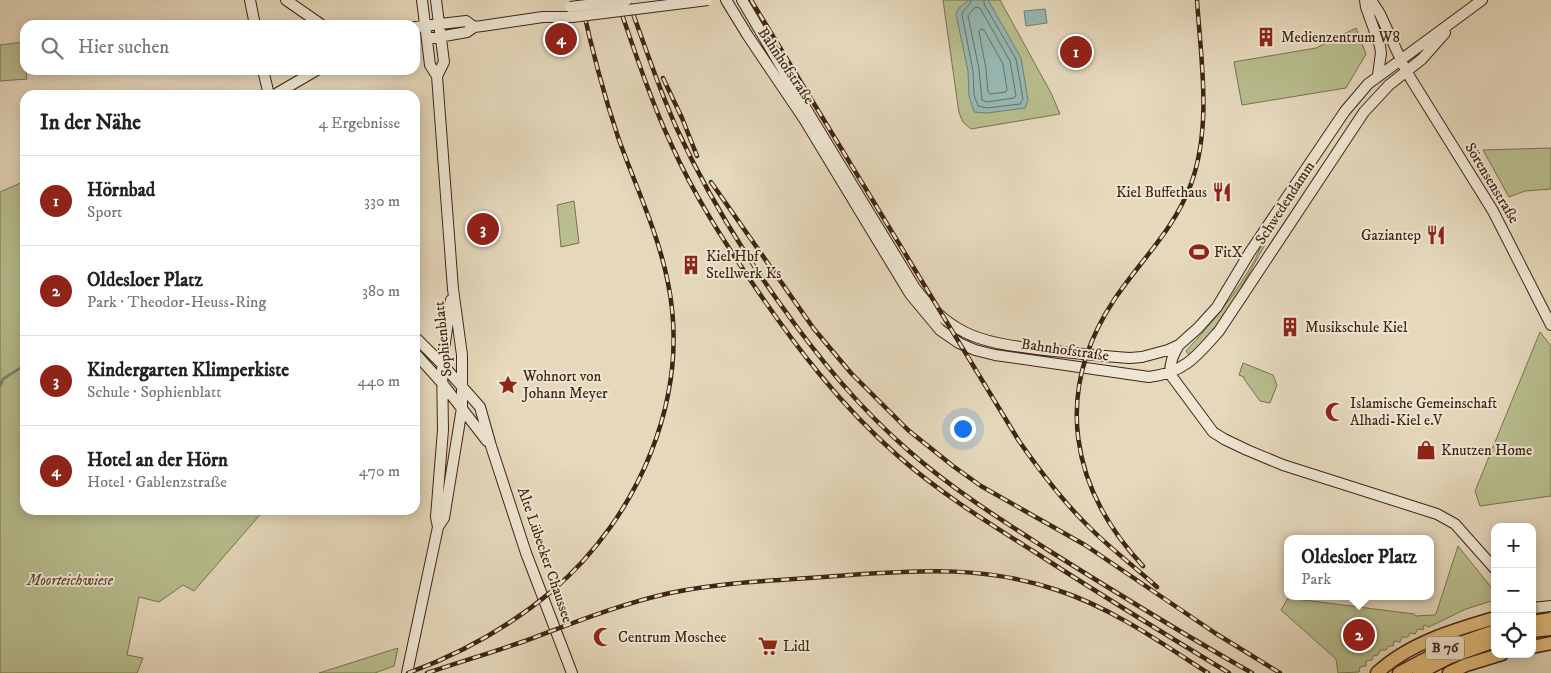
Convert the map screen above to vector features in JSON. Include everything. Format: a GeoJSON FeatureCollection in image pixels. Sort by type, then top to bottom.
{"type":"FeatureCollection","features":[{"type":"Feature","properties":{"kind":"highway","name":"B 76"},"geometry":{"type":"LineString","coordinates":[[1378,673],[1408,650],[1445,634],[1491,619]]}},
{"type":"Feature","properties":{"kind":"highway"},"geometry":{"type":"LineString","coordinates":[[1536,621],[1551,619]]}},
{"type":"Feature","properties":{"kind":"highway"},"geometry":{"type":"LineString","coordinates":[[1536,631],[1551,628]]}},
{"type":"Feature","properties":{"kind":"highway","name":"B 76"},"geometry":{"type":"LineString","coordinates":[[1399,673],[1446,648],[1491,632]]}},
{"type":"Feature","properties":{"kind":"highway","name":"B 76"},"geometry":{"type":"LineString","coordinates":[[1419,673],[1450,657],[1491,642]]}},
{"type":"Feature","properties":{"kind":"highway"},"geometry":{"type":"LineString","coordinates":[[1536,646],[1551,643]]}},
{"type":"Feature","properties":{"kind":"highway","name":"B 76"},"geometry":{"type":"LineString","coordinates":[[1449,673],[1466,665],[1491,657]]}},
{"type":"Feature","properties":{"kind":"main road"},"geometry":{"type":"LineString","coordinates":[[250,0],[254,20]]}},
{"type":"Feature","properties":{"kind":"main road"},"geometry":{"type":"LineString","coordinates":[[286,0],[315,20]]}},
{"type":"Feature","properties":{"kind":"main road","name":"Sophienblatt"},"geometry":{"type":"LineString","coordinates":[[422,0],[420,26],[427,39],[430,65],[438,76]]}},
{"type":"Feature","properties":{"kind":"main road","name":"Sophienblatt"},"geometry":{"type":"LineString","coordinates":[[436,0],[444,62],[438,76],[453,289],[462,355],[462,408],[444,518],[438,527]]}},
{"type":"Feature","properties":{"kind":"main road"},"geometry":{"type":"LineString","coordinates":[[427,39],[467,32],[474,27],[543,17],[627,0]]}},
{"type":"Feature","properties":{"kind":"main road"},"geometry":{"type":"LineString","coordinates":[[571,12],[708,0]]}},
{"type":"Feature","properties":{"kind":"main road","name":"Bahnhofstraße"},"geometry":{"type":"LineString","coordinates":[[726,0],[804,119],[910,294],[940,330],[959,343],[995,356],[1149,377],[1170,374]]}},
{"type":"Feature","properties":{"kind":"main road","name":"Bahnhofstraße"},"geometry":{"type":"LineString","coordinates":[[742,0],[915,288],[939,316],[975,338],[1000,344],[1130,358],[1162,352]]}},
{"type":"Feature","properties":{"kind":"main road"},"geometry":{"type":"LineString","coordinates":[[1365,0],[1380,46],[1381,54],[1378,76]]}},
{"type":"Feature","properties":{"kind":"main road","name":"Sörensenstraße"},"geometry":{"type":"LineString","coordinates":[[1371,0],[1380,14],[1398,61],[1493,210],[1551,326]]}},
{"type":"Feature","properties":{"kind":"main road"},"geometry":{"type":"LineString","coordinates":[[1454,22],[1482,0]]}},
{"type":"Feature","properties":{"kind":"main road"},"geometry":{"type":"LineString","coordinates":[[420,26],[466,21],[474,27]]}},
{"type":"Feature","properties":{"kind":"main road","name":"Schwedendamm"},"geometry":{"type":"LineString","coordinates":[[1162,352],[1179,345],[1217,307],[1250,252],[1345,111],[1368,84],[1454,22]]}},
{"type":"Feature","properties":{"kind":"main road","name":"Schwedendamm"},"geometry":{"type":"LineString","coordinates":[[1170,374],[1190,360],[1219,331],[1364,112],[1389,84],[1422,59],[1454,22]]}},
{"type":"Feature","properties":{"kind":"main road"},"geometry":{"type":"LineString","coordinates":[[1380,46],[1398,61]]}},
{"type":"Feature","properties":{"kind":"main road"},"geometry":{"type":"LineString","coordinates":[[264,75],[268,90]]}},
{"type":"Feature","properties":{"kind":"main road"},"geometry":{"type":"LineString","coordinates":[[283,90],[308,75]]}},
{"type":"Feature","properties":{"kind":"main road","name":"Sophienblatt"},"geometry":{"type":"LineString","coordinates":[[438,527],[436,517],[444,415],[442,364],[453,289]]}},
{"type":"Feature","properties":{"kind":"main road","name":"Alte Lübecker Chaussee"},"geometry":{"type":"LineString","coordinates":[[420,342],[462,385],[480,407],[526,554],[572,673]]}},
{"type":"Feature","properties":{"kind":"main road"},"geometry":{"type":"LineString","coordinates":[[1179,345],[1172,358],[1170,374],[1213,432],[1234,444],[1283,465],[1437,514],[1455,524],[1494,568]]}},
{"type":"Feature","properties":{"kind":"main road","name":"Alte Lübecker Chaussee"},"geometry":{"type":"LineString","coordinates":[[420,359],[442,383],[491,446]]}},
{"type":"Feature","properties":{"kind":"main road"},"geometry":{"type":"LineString","coordinates":[[407,671],[438,527]]}},
{"type":"Feature","properties":{"kind":"main road"},"geometry":{"type":"LineString","coordinates":[[1536,608],[1551,606]]}},
{"type":"Feature","properties":{"kind":"main road"},"geometry":{"type":"LineString","coordinates":[[1535,613],[1551,643]]}},
{"type":"Feature","properties":{"kind":"green space"},"geometry":{"type":"Polygon","coordinates":[[[943,0],[1000,0],[1051,93],[1060,114],[971,129],[963,122],[959,113],[943,0]]]}},
{"type":"Feature","properties":{"kind":"green space"},"geometry":{"type":"Polygon","coordinates":[[[1356,28],[1366,54],[1346,88],[1242,105],[1234,62],[1316,48],[1356,28]]]}},
{"type":"Feature","properties":{"kind":"green space"},"geometry":{"type":"Polygon","coordinates":[[[20,42],[20,75],[27,75],[27,79],[0,81],[0,45],[20,42]]]}},
{"type":"Feature","properties":{"kind":"green space"},"geometry":{"type":"Polygon","coordinates":[[[1551,148],[1551,189],[1525,191],[1509,197],[1483,150],[1551,148]]]}},
{"type":"Feature","properties":{"kind":"green space","name":"Moorteichwiese"},"geometry":{"type":"Polygon","coordinates":[[[20,183],[20,515],[260,515],[194,591],[183,585],[159,602],[139,597],[127,655],[143,658],[137,673],[0,673],[0,192],[20,183]]]}},
{"type":"Feature","properties":{"kind":"green space"},"geometry":{"type":"Polygon","coordinates":[[[574,201],[579,243],[561,247],[557,205],[574,201]]]}},
{"type":"Feature","properties":{"kind":"green space"},"geometry":{"type":"Polygon","coordinates":[[[1263,241],[1266,243],[1222,319],[1200,346],[1189,355],[1186,351],[1231,298],[1263,241]]]}},
{"type":"Feature","properties":{"kind":"green space"},"geometry":{"type":"Polygon","coordinates":[[[1540,332],[1551,346],[1551,496],[1480,506],[1475,491],[1540,332]]]}},
{"type":"Feature","properties":{"kind":"green space"},"geometry":{"type":"Polygon","coordinates":[[[1243,363],[1273,375],[1277,385],[1270,403],[1260,401],[1244,377],[1239,375],[1243,363]]]}},
{"type":"Feature","properties":{"kind":"green space"},"geometry":{"type":"Polygon","coordinates":[[[1458,546],[1491,587],[1491,601],[1466,609],[1429,627],[1424,625],[1423,630],[1418,629],[1415,634],[1410,633],[1408,637],[1402,637],[1400,642],[1394,641],[1393,646],[1388,646],[1386,650],[1380,650],[1378,655],[1373,656],[1372,660],[1366,661],[1366,666],[1360,667],[1359,672],[1338,673],[1336,659],[1281,610],[1287,600],[1304,600],[1414,614],[1416,616],[1436,614],[1458,546]]]}},
{"type":"Feature","properties":{"kind":"green space"},"geometry":{"type":"Polygon","coordinates":[[[398,648],[394,666],[375,673],[319,673],[398,648]]]}},
{"type":"Feature","properties":{"kind":"water"},"geometry":{"type":"Polygon","coordinates":[[[969,0],[988,0],[1021,58],[1028,100],[1025,108],[987,113],[974,112],[969,96],[968,71],[956,14],[959,8],[969,0]]]}},
{"type":"Feature","properties":{"kind":"water"},"geometry":{"type":"Polygon","coordinates":[[[1045,9],[1047,23],[1026,26],[1024,11],[1045,9]]]}},
{"type":"Feature","properties":{"kind":"waterway"},"geometry":{"type":"LineString","coordinates":[[0,386],[3,379],[20,368]]}},
{"type":"Feature","properties":{"kind":"railway"},"geometry":{"type":"LineString","coordinates":[[408,673],[465,648],[501,628],[552,591],[583,561],[610,528],[633,491],[651,452],[664,411],[672,368],[673,326],[668,283],[652,227],[613,120],[581,0]]}},
{"type":"Feature","properties":{"kind":"railway"},"geometry":{"type":"LineString","coordinates":[[617,0],[664,128],[699,200],[769,307],[802,352],[857,417],[914,470],[947,495],[1082,582],[1229,673]]}},
{"type":"Feature","properties":{"kind":"railway"},"geometry":{"type":"LineString","coordinates":[[628,0],[670,113],[711,196],[750,260],[778,301],[823,361],[855,399],[925,465],[977,503],[1098,581],[1252,673]]}},
{"type":"Feature","properties":{"kind":"railway"},"geometry":{"type":"LineString","coordinates":[[751,0],[1019,441],[1070,508],[1106,543],[1157,587]]}},
{"type":"Feature","properties":{"kind":"railway"},"geometry":{"type":"LineString","coordinates":[[1143,566],[1118,536],[1099,504],[1086,472],[1078,438],[1077,404],[1083,369],[1095,335],[1114,300],[1166,231],[1184,201],[1191,184],[1197,162],[1203,116],[1197,0]]}},
{"type":"Feature","properties":{"kind":"railway"},"geometry":{"type":"LineString","coordinates":[[663,78],[697,156]]}},
{"type":"Feature","properties":{"kind":"railway"},"geometry":{"type":"LineString","coordinates":[[711,182],[814,329],[851,373],[908,430],[981,486],[1085,545],[1215,633],[1280,673]]}},
{"type":"Feature","properties":{"kind":"railway"},"geometry":{"type":"LineString","coordinates":[[427,673],[525,641],[615,608],[670,593],[759,581],[929,571],[980,573],[1005,577],[1031,582],[1077,597],[1116,616],[1154,638],[1208,673]]}},
{"type":"Feature","properties":{"kind":"place","name":"Medienzentrum W8"},"geometry":{"type":"Point","coordinates":[1266,37]}},
{"type":"Feature","properties":{"kind":"place","name":"Hotel an der Hörn"},"geometry":{"type":"Point","coordinates":[561,39]}},
{"type":"Feature","properties":{"kind":"place","name":"Hörnbad"},"geometry":{"type":"Point","coordinates":[1076,52]}},
{"type":"Feature","properties":{"kind":"place","name":"Kiel Buffethaus"},"geometry":{"type":"Point","coordinates":[1222,192]}},
{"type":"Feature","properties":{"kind":"place","name":"Kindergarten Klimperkiste"},"geometry":{"type":"Point","coordinates":[483,229]}},
{"type":"Feature","properties":{"kind":"place","name":"Gaziantep"},"geometry":{"type":"Point","coordinates":[1436,235]}},
{"type":"Feature","properties":{"kind":"place","name":"FitX"},"geometry":{"type":"Point","coordinates":[1199,252]}},
{"type":"Feature","properties":{"kind":"place","name":"Kiel Hbf Stellwerk Ks"},"geometry":{"type":"Point","coordinates":[691,265]}},
{"type":"Feature","properties":{"kind":"place","name":"Musikschule Kiel"},"geometry":{"type":"Point","coordinates":[1290,327]}},
{"type":"Feature","properties":{"kind":"place","name":"Wohnort von Johann Meyer"},"geometry":{"type":"Point","coordinates":[508,385]}},
{"type":"Feature","properties":{"kind":"place","name":"Islamische Gemeinschaft Alhadi-Kiel e.V"},"geometry":{"type":"Point","coordinates":[1335,412]}},
{"type":"Feature","properties":{"kind":"place","name":"Knutzen Home"},"geometry":{"type":"Point","coordinates":[1426,450]}},
{"type":"Feature","properties":{"kind":"place","name":"Oldesloer Platz"},"geometry":{"type":"Point","coordinates":[1359,635]}},
{"type":"Feature","properties":{"kind":"place","name":"Centrum Moschee"},"geometry":{"type":"Point","coordinates":[603,637]}},
{"type":"Feature","properties":{"kind":"place","name":"Lidl"},"geometry":{"type":"Point","coordinates":[768,646]}}]}
